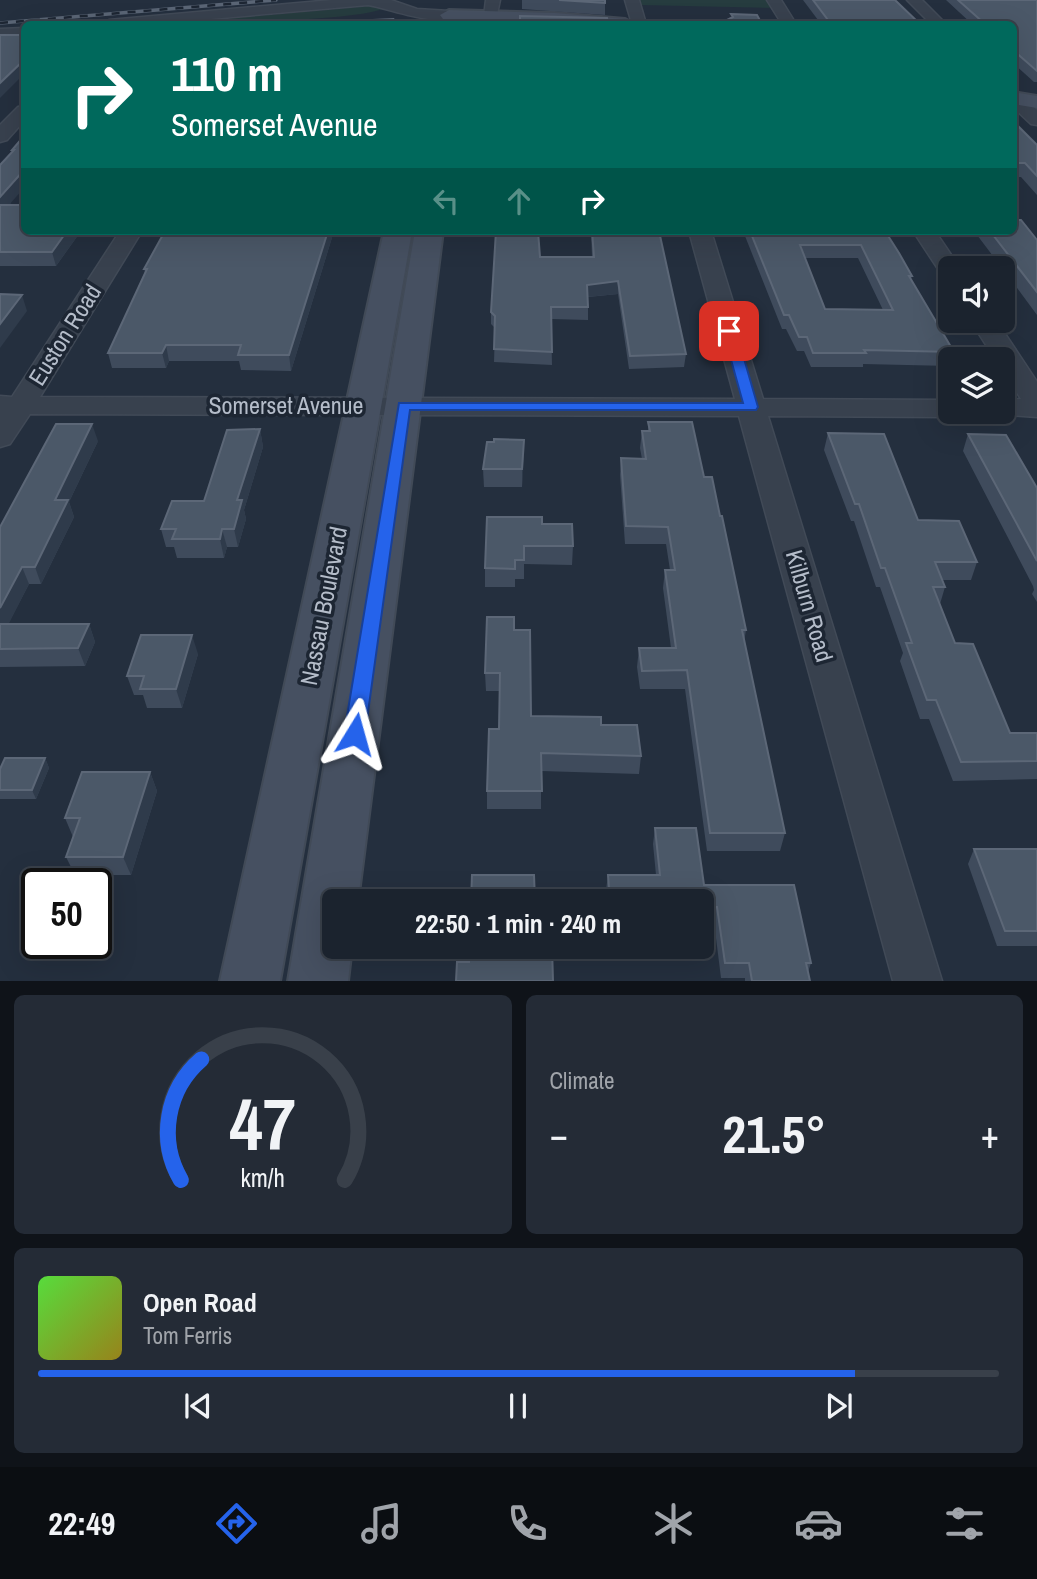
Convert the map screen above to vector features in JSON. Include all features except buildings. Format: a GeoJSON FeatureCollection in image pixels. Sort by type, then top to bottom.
{"type":"FeatureCollection","features":[{"type":"Feature","properties":{"kind":"main road"},"geometry":{"type":"LineString","coordinates":[[448,16],[492,8],[600,21]]}},
{"type":"Feature","properties":{"kind":"main road"},"geometry":{"type":"LineString","coordinates":[[1017,98],[1037,102]]}},
{"type":"Feature","properties":{"kind":"main road","name":"Nassau Boulevard"},"geometry":{"type":"LineString","coordinates":[[318,981],[384,406],[398,235]]}},
{"type":"Feature","properties":{"kind":"main road","name":"Nassau Boulevard"},"geometry":{"type":"LineString","coordinates":[[250,981],[384,406],[428,235]]}},
{"type":"Feature","properties":{"kind":"street"},"geometry":{"type":"LineString","coordinates":[[632,0],[638,21]]}},
{"type":"Feature","properties":{"kind":"street"},"geometry":{"type":"LineString","coordinates":[[774,0],[787,21]]}},
{"type":"Feature","properties":{"kind":"street"},"geometry":{"type":"LineString","coordinates":[[914,0],[936,21]]}},
{"type":"Feature","properties":{"kind":"street"},"geometry":{"type":"LineString","coordinates":[[141,21],[368,1],[390,4],[415,13],[448,16]]}},
{"type":"Feature","properties":{"kind":"street"},"geometry":{"type":"LineString","coordinates":[[347,18],[384,12],[390,4]]}},
{"type":"Feature","properties":{"kind":"street"},"geometry":{"type":"LineString","coordinates":[[304,21],[448,16]]}},
{"type":"Feature","properties":{"kind":"street"},"geometry":{"type":"LineString","coordinates":[[0,36],[21,34]]}},
{"type":"Feature","properties":{"kind":"street"},"geometry":{"type":"LineString","coordinates":[[1017,101],[1037,120]]}},
{"type":"Feature","properties":{"kind":"street"},"geometry":{"type":"LineString","coordinates":[[0,136],[21,114]]}},
{"type":"Feature","properties":{"kind":"street","name":"Euston Road"},"geometry":{"type":"LineString","coordinates":[[0,438],[10,405],[128,235]]}},
{"type":"Feature","properties":{"kind":"street","name":"Kilburn Road"},"geometry":{"type":"LineString","coordinates":[[701,235],[918,981]]}},
{"type":"Feature","properties":{"kind":"street"},"geometry":{"type":"LineString","coordinates":[[927,235],[940,256]]}},
{"type":"Feature","properties":{"kind":"street"},"geometry":{"type":"LineString","coordinates":[[991,333],[1037,405],[1015,407]]}},
{"type":"Feature","properties":{"kind":"street","name":"Somerset Avenue"},"geometry":{"type":"LineString","coordinates":[[10,405],[938,408]]}},
{"type":"Feature","properties":{"kind":"green space"},"geometry":{"type":"Polygon","coordinates":[[[639,0],[772,0],[777,8],[640,5],[639,0]]]}},
{"type":"Feature","properties":{"kind":"green space"},"geometry":{"type":"Polygon","coordinates":[[[359,4],[386,7],[371,12],[307,19],[162,21],[200,17],[201,20],[210,20],[360,7],[359,4]]]}},
{"type":"Feature","properties":{"kind":"railway"},"geometry":{"type":"LineString","coordinates":[[24,21],[276,0]]}},
{"type":"Feature","properties":{"kind":"railway"},"geometry":{"type":"LineString","coordinates":[[0,23],[21,21]]}},
{"type":"Feature","properties":{"kind":"route"},"geometry":{"type":"LineString","coordinates":[[355,734],[404,406],[751,407],[729,331]]}}]}
